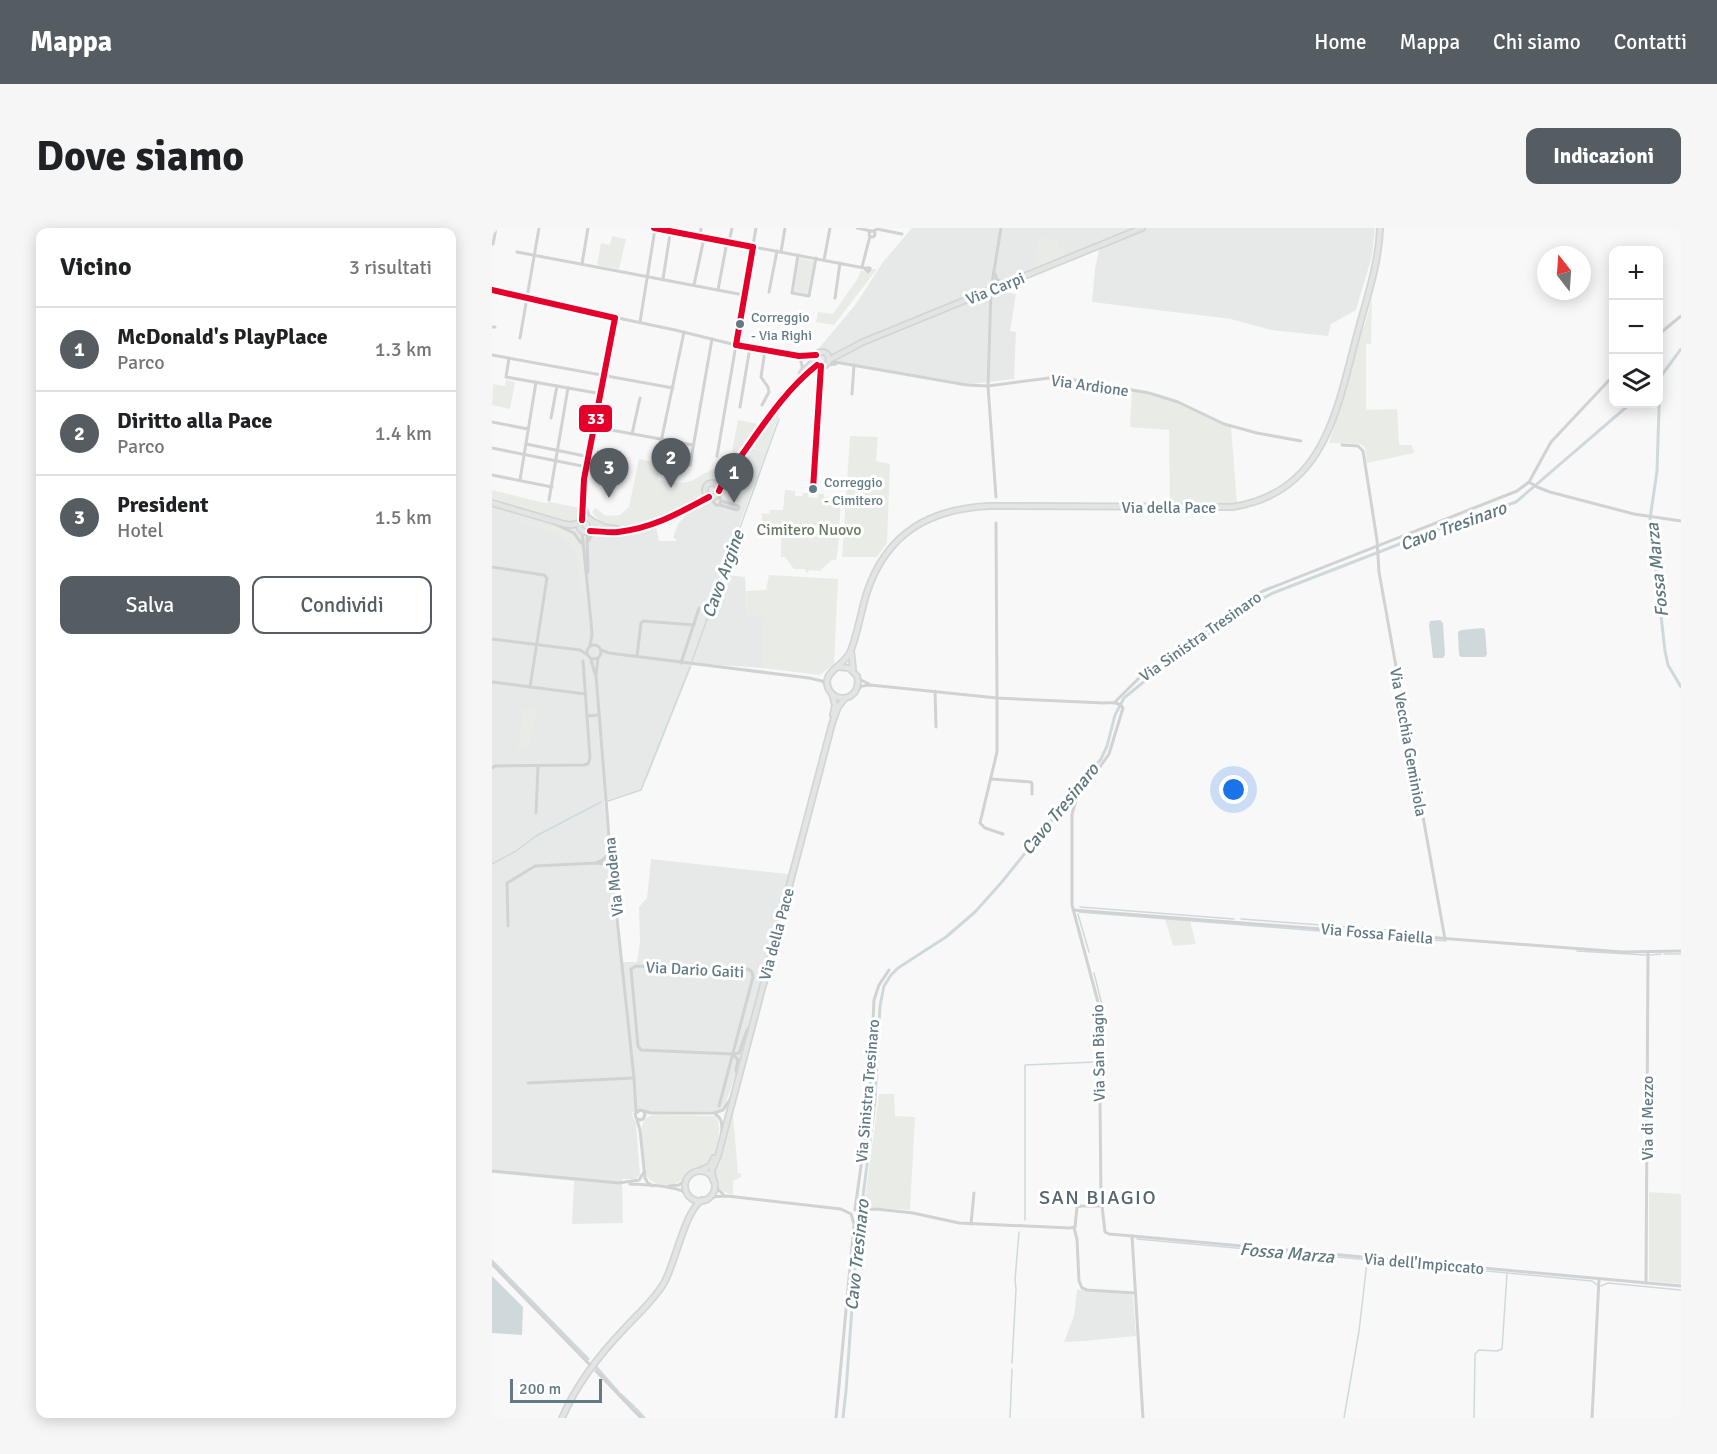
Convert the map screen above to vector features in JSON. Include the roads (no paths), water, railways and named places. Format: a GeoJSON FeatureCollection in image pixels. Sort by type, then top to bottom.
{"type":"FeatureCollection","features":[{"type":"Feature","properties":{"kind":"main road","name":"Via Carpi"},"geometry":{"type":"LineString","coordinates":[[848,349],[826,354],[821,352],[823,363],[848,349],[992,288],[1142,228]]}},
{"type":"Feature","properties":{"kind":"main road","name":"Via della Pace"},"geometry":{"type":"LineString","coordinates":[[838,667],[851,651],[867,594],[880,563],[909,531],[938,514],[959,508],[989,506],[1232,507],[1258,501],[1288,485],[1303,472],[1317,453],[1333,419],[1377,256],[1380,228]]}},
{"type":"Feature","properties":{"kind":"main road"},"geometry":{"type":"LineString","coordinates":[[779,404],[801,378],[823,363],[826,354]]}},
{"type":"Feature","properties":{"kind":"main road"},"geometry":{"type":"LineString","coordinates":[[545,519],[557,525],[589,532],[612,532],[665,520],[709,497],[715,497],[725,478],[801,374],[823,363]]}},
{"type":"Feature","properties":{"kind":"main road"},"geometry":{"type":"LineString","coordinates":[[696,503],[708,484],[725,478]]}},
{"type":"Feature","properties":{"kind":"main road"},"geometry":{"type":"LineString","coordinates":[[713,483],[717,486],[718,492]]}},
{"type":"Feature","properties":{"kind":"main road"},"geometry":{"type":"LineString","coordinates":[[704,490],[709,497]]}},
{"type":"Feature","properties":{"kind":"main road"},"geometry":{"type":"LineString","coordinates":[[492,503],[567,525],[586,518],[607,528],[631,529]]}},
{"type":"Feature","properties":{"kind":"main road"},"geometry":{"type":"LineString","coordinates":[[589,532],[593,527],[591,520]]}},
{"type":"Feature","properties":{"kind":"main road"},"geometry":{"type":"LineString","coordinates":[[580,521],[581,530]]}},
{"type":"Feature","properties":{"kind":"main road","name":"Via della Pace"},"geometry":{"type":"LineString","coordinates":[[851,651],[856,674]]}},
{"type":"Feature","properties":{"kind":"main road"},"geometry":{"type":"LineString","coordinates":[[838,667],[847,667],[856,674],[858,684],[851,696],[838,697],[830,690],[829,675],[838,667]]}},
{"type":"Feature","properties":{"kind":"main road","name":"Via della Pace"},"geometry":{"type":"LineString","coordinates":[[830,690],[834,705],[832,724]]}},
{"type":"Feature","properties":{"kind":"main road","name":"Via della Pace"},"geometry":{"type":"LineString","coordinates":[[709,1197],[714,1191],[712,1170],[721,1145],[832,724],[838,707],[846,698]]}},
{"type":"Feature","properties":{"kind":"main road","name":"Via della Pace"},"geometry":{"type":"LineString","coordinates":[[687,1179],[692,1174],[710,1166],[721,1145]]}},
{"type":"Feature","properties":{"kind":"main road"},"geometry":{"type":"LineString","coordinates":[[699,1171],[708,1173],[714,1183]]}},
{"type":"Feature","properties":{"kind":"main road"},"geometry":{"type":"LineString","coordinates":[[562,1418],[570,1399],[591,1366],[661,1288],[671,1269],[691,1207],[685,1186],[687,1179]]}},
{"type":"Feature","properties":{"kind":"main road"},"geometry":{"type":"LineString","coordinates":[[688,1194],[696,1200],[702,1200]]}},
{"type":"Feature","properties":{"kind":"main road"},"geometry":{"type":"LineString","coordinates":[[686,1226],[696,1205],[709,1197]]}},
{"type":"Feature","properties":{"kind":"street"},"geometry":{"type":"LineString","coordinates":[[493,243],[496,228]]}},
{"type":"Feature","properties":{"kind":"street"},"geometry":{"type":"LineString","coordinates":[[520,338],[540,228]]}},
{"type":"Feature","properties":{"kind":"street"},"geometry":{"type":"LineString","coordinates":[[582,264],[588,228]]}},
{"type":"Feature","properties":{"kind":"street"},"geometry":{"type":"LineString","coordinates":[[640,322],[655,228],[863,268],[871,233],[877,229],[902,234]]}},
{"type":"Feature","properties":{"kind":"street"},"geometry":{"type":"LineString","coordinates":[[694,285],[702,237],[701,228]]}},
{"type":"Feature","properties":{"kind":"street"},"geometry":{"type":"LineString","coordinates":[[718,290],[732,228]]}},
{"type":"Feature","properties":{"kind":"street"},"geometry":{"type":"LineString","coordinates":[[717,456],[756,228]]}},
{"type":"Feature","properties":{"kind":"street"},"geometry":{"type":"LineString","coordinates":[[770,292],[785,228]]}},
{"type":"Feature","properties":{"kind":"street"},"geometry":{"type":"LineString","coordinates":[[824,260],[830,228]]}},
{"type":"Feature","properties":{"kind":"street"},"geometry":{"type":"LineString","coordinates":[[857,228],[871,233]]}},
{"type":"Feature","properties":{"kind":"street"},"geometry":{"type":"LineString","coordinates":[[996,497],[988,386],[992,288],[1001,228]]}},
{"type":"Feature","properties":{"kind":"street"},"geometry":{"type":"LineString","coordinates":[[663,279],[671,230]]}},
{"type":"Feature","properties":{"kind":"street"},"geometry":{"type":"LineString","coordinates":[[517,252],[744,295]]}},
{"type":"Feature","properties":{"kind":"street"},"geometry":{"type":"LineString","coordinates":[[798,255],[792,293],[809,296],[816,258]]}},
{"type":"Feature","properties":{"kind":"street"},"geometry":{"type":"LineString","coordinates":[[835,298],[840,263]]}},
{"type":"Feature","properties":{"kind":"street"},"geometry":{"type":"LineString","coordinates":[[992,288],[996,284],[995,273]]}},
{"type":"Feature","properties":{"kind":"street"},"geometry":{"type":"LineString","coordinates":[[996,278],[1000,282],[1009,283]]}},
{"type":"Feature","properties":{"kind":"street","name":"Via Ardione"},"geometry":{"type":"LineString","coordinates":[[492,290],[823,363],[854,365],[967,385],[988,386],[1057,377],[1149,393],[1178,402],[1224,424],[1301,441]]}},
{"type":"Feature","properties":{"kind":"street"},"geometry":{"type":"LineString","coordinates":[[1663,332],[1681,316]]}},
{"type":"Feature","properties":{"kind":"street"},"geometry":{"type":"LineString","coordinates":[[580,521],[587,466],[615,318]]}},
{"type":"Feature","properties":{"kind":"street"},"geometry":{"type":"LineString","coordinates":[[684,332],[657,461],[688,467],[711,339]]}},
{"type":"Feature","properties":{"kind":"street"},"geometry":{"type":"LineString","coordinates":[[740,407],[750,347]]}},
{"type":"Feature","properties":{"kind":"street"},"geometry":{"type":"LineString","coordinates":[[762,405],[769,392],[761,377],[765,350]]}},
{"type":"Feature","properties":{"kind":"street"},"geometry":{"type":"LineString","coordinates":[[492,355],[673,388]]}},
{"type":"Feature","properties":{"kind":"street"},"geometry":{"type":"LineString","coordinates":[[799,356],[802,365],[801,374]]}},
{"type":"Feature","properties":{"kind":"street"},"geometry":{"type":"LineString","coordinates":[[508,358],[506,377],[602,394]]}},
{"type":"Feature","properties":{"kind":"street"},"geometry":{"type":"LineString","coordinates":[[813,489],[823,363]]}},
{"type":"Feature","properties":{"kind":"street"},"geometry":{"type":"LineString","coordinates":[[852,394],[854,365]]}},
{"type":"Feature","properties":{"kind":"street"},"geometry":{"type":"LineString","coordinates":[[1609,380],[1551,442],[1533,485],[1550,492],[1650,517],[1681,521]]}},
{"type":"Feature","properties":{"kind":"street"},"geometry":{"type":"LineString","coordinates":[[520,480],[536,382]]}},
{"type":"Feature","properties":{"kind":"street"},"geometry":{"type":"LineString","coordinates":[[551,418],[557,386]]}},
{"type":"Feature","properties":{"kind":"street"},"geometry":{"type":"LineString","coordinates":[[549,500],[568,388]]}},
{"type":"Feature","properties":{"kind":"street"},"geometry":{"type":"LineString","coordinates":[[632,434],[640,398]]}},
{"type":"Feature","properties":{"kind":"street"},"geometry":{"type":"LineString","coordinates":[[492,422],[528,429]]}},
{"type":"Feature","properties":{"kind":"street"},"geometry":{"type":"LineString","coordinates":[[595,427],[693,445]]}},
{"type":"Feature","properties":{"kind":"street"},"geometry":{"type":"LineString","coordinates":[[526,444],[585,456]]}},
{"type":"Feature","properties":{"kind":"street"},"geometry":{"type":"LineString","coordinates":[[1342,445],[1358,446],[1363,451],[1377,546]]}},
{"type":"Feature","properties":{"kind":"street"},"geometry":{"type":"LineString","coordinates":[[492,448],[587,466]]}},
{"type":"Feature","properties":{"kind":"street"},"geometry":{"type":"LineString","coordinates":[[492,474],[552,487]]}},
{"type":"Feature","properties":{"kind":"street","name":"Via Sinistra Tresinaro"},"geometry":{"type":"LineString","coordinates":[[1118,704],[1146,671],[1255,595],[1285,581],[1533,485]]}},
{"type":"Feature","properties":{"kind":"street"},"geometry":{"type":"LineString","coordinates":[[718,492],[721,503]]}},
{"type":"Feature","properties":{"kind":"street"},"geometry":{"type":"LineString","coordinates":[[709,497],[716,505],[721,503],[738,506],[739,509],[721,503]]}},
{"type":"Feature","properties":{"kind":"street"},"geometry":{"type":"LineString","coordinates":[[583,499],[591,520]]}},
{"type":"Feature","properties":{"kind":"street"},"geometry":{"type":"LineString","coordinates":[[996,523],[997,752],[980,823],[985,828],[1003,834]]}},
{"type":"Feature","properties":{"kind":"street"},"geometry":{"type":"LineString","coordinates":[[557,525],[574,533],[585,546]]}},
{"type":"Feature","properties":{"kind":"street"},"geometry":{"type":"LineString","coordinates":[[581,530],[585,546],[592,635],[586,654]]}},
{"type":"Feature","properties":{"kind":"street"},"geometry":{"type":"LineString","coordinates":[[585,546],[589,532]]}},
{"type":"Feature","properties":{"kind":"street"},"geometry":{"type":"LineString","coordinates":[[585,546],[594,534],[612,532]]}},
{"type":"Feature","properties":{"kind":"street","name":"Via Vecchia Geminiola"},"geometry":{"type":"LineString","coordinates":[[1377,546],[1379,572],[1445,939]]}},
{"type":"Feature","properties":{"kind":"street"},"geometry":{"type":"LineString","coordinates":[[492,567],[544,575],[547,578],[530,687]]}},
{"type":"Feature","properties":{"kind":"street"},"geometry":{"type":"LineString","coordinates":[[681,663],[699,608]]}},
{"type":"Feature","properties":{"kind":"street"},"geometry":{"type":"LineString","coordinates":[[637,657],[640,623],[643,621],[694,625]]}},
{"type":"Feature","properties":{"kind":"street"},"geometry":{"type":"LineString","coordinates":[[592,635],[601,650],[609,654],[809,678],[822,681],[830,690]]}},
{"type":"Feature","properties":{"kind":"street"},"geometry":{"type":"LineString","coordinates":[[492,639],[580,650],[590,658],[609,654]]}},
{"type":"Feature","properties":{"kind":"street"},"geometry":{"type":"LineString","coordinates":[[580,650],[597,645]]}},
{"type":"Feature","properties":{"kind":"street"},"geometry":{"type":"LineString","coordinates":[[599,657],[601,650]]}},
{"type":"Feature","properties":{"kind":"street","name":"Via Modena"},"geometry":{"type":"LineString","coordinates":[[599,657],[596,675],[599,716],[610,852],[637,1102],[635,1116],[640,1130],[646,1180],[653,1186]]}},
{"type":"Feature","properties":{"kind":"street","name":"Via Modena"},"geometry":{"type":"LineString","coordinates":[[590,658],[596,675]]}},
{"type":"Feature","properties":{"kind":"street"},"geometry":{"type":"LineString","coordinates":[[492,768],[495,766],[588,764],[590,760],[583,661]]}},
{"type":"Feature","properties":{"kind":"street"},"geometry":{"type":"LineString","coordinates":[[856,674],[863,682],[870,685]]}},
{"type":"Feature","properties":{"kind":"street"},"geometry":{"type":"LineString","coordinates":[[809,678],[829,675]]}},
{"type":"Feature","properties":{"kind":"street"},"geometry":{"type":"LineString","coordinates":[[492,682],[586,694]]}},
{"type":"Feature","properties":{"kind":"street"},"geometry":{"type":"LineString","coordinates":[[856,691],[862,686],[870,685],[997,698],[1118,704]]}},
{"type":"Feature","properties":{"kind":"street"},"geometry":{"type":"LineString","coordinates":[[935,691],[936,727]]}},
{"type":"Feature","properties":{"kind":"street","name":"Via San Biagio"},"geometry":{"type":"LineString","coordinates":[[1101,1206],[1099,1006],[1071,897],[1073,808],[1109,754],[1123,709],[1118,704]]}},
{"type":"Feature","properties":{"kind":"street"},"geometry":{"type":"LineString","coordinates":[[587,716],[599,716]]}},
{"type":"Feature","properties":{"kind":"street"},"geometry":{"type":"LineString","coordinates":[[536,813],[538,766]]}},
{"type":"Feature","properties":{"kind":"street"},"geometry":{"type":"LineString","coordinates":[[991,779],[1030,782],[1032,794]]}},
{"type":"Feature","properties":{"kind":"street"},"geometry":{"type":"LineString","coordinates":[[604,862],[610,852]]}},
{"type":"Feature","properties":{"kind":"street"},"geometry":{"type":"LineString","coordinates":[[604,862],[612,871]]}},
{"type":"Feature","properties":{"kind":"street"},"geometry":{"type":"LineString","coordinates":[[508,926],[507,883],[536,866],[611,862]]}},
{"type":"Feature","properties":{"kind":"street","name":"Via Fossa Faiella"},"geometry":{"type":"LineString","coordinates":[[1073,910],[1622,952],[1681,951]]}},
{"type":"Feature","properties":{"kind":"street","name":"Via di Mezzo"},"geometry":{"type":"LineString","coordinates":[[1646,1283],[1648,952]]}},
{"type":"Feature","properties":{"kind":"street","name":"Via Dario Gaiti"},"geometry":{"type":"LineString","coordinates":[[719,1106],[733,1054],[753,977],[752,972],[748,969],[634,966],[631,969],[638,1046],[643,1051],[733,1054],[739,1053],[747,1030],[751,1028]]}},
{"type":"Feature","properties":{"kind":"street","name":"Via Sinistra Tresinaro"},"geometry":{"type":"LineString","coordinates":[[856,1210],[869,1109],[874,1000],[879,985],[889,970]]}},
{"type":"Feature","properties":{"kind":"street"},"geometry":{"type":"LineString","coordinates":[[627,1009],[634,1009]]}},
{"type":"Feature","properties":{"kind":"street","name":"Via Dario Gaiti"},"geometry":{"type":"LineString","coordinates":[[733,1054],[738,1060],[736,1070],[738,1078]]}},
{"type":"Feature","properties":{"kind":"street"},"geometry":{"type":"LineString","coordinates":[[528,1083],[634,1078]]}},
{"type":"Feature","properties":{"kind":"street"},"geometry":{"type":"LineString","coordinates":[[636,1112],[721,1112],[735,1090]]}},
{"type":"Feature","properties":{"kind":"street","name":"Via Modena"},"geometry":{"type":"LineString","coordinates":[[637,1102],[644,1118],[640,1130]]}},
{"type":"Feature","properties":{"kind":"street"},"geometry":{"type":"LineString","coordinates":[[637,1119],[644,1118],[651,1113]]}},
{"type":"Feature","properties":{"kind":"street"},"geometry":{"type":"LineString","coordinates":[[714,1113],[722,1123],[722,1138]]}},
{"type":"Feature","properties":{"kind":"street"},"geometry":{"type":"LineString","coordinates":[[492,1171],[664,1187],[679,1189],[688,1194]]}},
{"type":"Feature","properties":{"kind":"street"},"geometry":{"type":"LineString","coordinates":[[619,1183],[636,1181],[644,1172]]}},
{"type":"Feature","properties":{"kind":"street"},"geometry":{"type":"LineString","coordinates":[[664,1187],[676,1186],[687,1179]]}},
{"type":"Feature","properties":{"kind":"street"},"geometry":{"type":"LineString","coordinates":[[714,1183],[720,1192],[728,1196]]}},
{"type":"Feature","properties":{"kind":"street"},"geometry":{"type":"LineString","coordinates":[[971,1224],[974,1193]]}},
{"type":"Feature","properties":{"kind":"street"},"geometry":{"type":"LineString","coordinates":[[709,1197],[728,1196],[841,1209],[851,1214],[854,1224],[836,1418]]}},
{"type":"Feature","properties":{"kind":"street"},"geometry":{"type":"LineString","coordinates":[[1101,1206],[1077,1207],[1074,1228],[1077,1239],[1079,1281],[1082,1288],[1087,1290],[1135,1293]]}},
{"type":"Feature","properties":{"kind":"street","name":"Via dell'Impiccato"},"geometry":{"type":"LineString","coordinates":[[1101,1206],[1104,1232],[1109,1234],[1681,1287]]}},
{"type":"Feature","properties":{"kind":"street"},"geometry":{"type":"LineString","coordinates":[[851,1214],[856,1210],[876,1209],[913,1213],[948,1222],[1074,1228]]}},
{"type":"Feature","properties":{"kind":"street"},"geometry":{"type":"LineString","coordinates":[[1132,1236],[1143,1418]]}},
{"type":"Feature","properties":{"kind":"street"},"geometry":{"type":"LineString","coordinates":[[492,1264],[591,1366]]}},
{"type":"Feature","properties":{"kind":"street"},"geometry":{"type":"LineString","coordinates":[[1592,1418],[1599,1279]]}},
{"type":"Feature","properties":{"kind":"street"},"geometry":{"type":"LineString","coordinates":[[596,1371],[640,1418]]}},
{"type":"Feature","properties":{"kind":"waterway","name":"Cavo Tresinaro"},"geometry":{"type":"LineString","coordinates":[[1663,374],[1681,349]]}},
{"type":"Feature","properties":{"kind":"waterway","name":"Cavo Tresinaro"},"geometry":{"type":"LineString","coordinates":[[843,1418],[856,1252],[875,1101],[880,1006],[884,986],[891,975],[946,937],[975,912],[1001,883],[1101,759],[1115,715],[1124,698],[1163,666],[1254,603],[1273,593],[1441,528],[1516,502],[1625,408]]}},
{"type":"Feature","properties":{"kind":"waterway","name":"Fossa Marza"},"geometry":{"type":"LineString","coordinates":[[1659,408],[1657,471],[1650,519],[1665,651],[1668,665],[1681,687]]}},
{"type":"Feature","properties":{"kind":"waterway","name":"Cavo Argine"},"geometry":{"type":"LineString","coordinates":[[692,661],[779,419]]}},
{"type":"Feature","properties":{"kind":"waterway"},"geometry":{"type":"LineString","coordinates":[[608,801],[641,790],[690,667]]}},
{"type":"Feature","properties":{"kind":"waterway"},"geometry":{"type":"LineString","coordinates":[[492,864],[516,851],[536,836],[601,802]]}},
{"type":"Feature","properties":{"kind":"waterway"},"geometry":{"type":"LineString","coordinates":[[1080,907],[1234,919]]}},
{"type":"Feature","properties":{"kind":"waterway"},"geometry":{"type":"LineString","coordinates":[[1079,912],[1320,931]]}},
{"type":"Feature","properties":{"kind":"waterway"},"geometry":{"type":"LineString","coordinates":[[1078,914],[1089,952]]}},
{"type":"Feature","properties":{"kind":"waterway"},"geometry":{"type":"LineString","coordinates":[[1241,919],[1401,931]]}},
{"type":"Feature","properties":{"kind":"waterway"},"geometry":{"type":"LineString","coordinates":[[1324,932],[1413,939]]}},
{"type":"Feature","properties":{"kind":"waterway"},"geometry":{"type":"LineString","coordinates":[[1417,939],[1446,941]]}},
{"type":"Feature","properties":{"kind":"waterway"},"geometry":{"type":"LineString","coordinates":[[1577,951],[1646,955]]}},
{"type":"Feature","properties":{"kind":"waterway"},"geometry":{"type":"LineString","coordinates":[[1650,955],[1661,954]]}},
{"type":"Feature","properties":{"kind":"waterway"},"geometry":{"type":"LineString","coordinates":[[1664,954],[1681,954]]}},
{"type":"Feature","properties":{"kind":"waterway"},"geometry":{"type":"LineString","coordinates":[[1094,973],[1102,1005],[1102,1060]]}},
{"type":"Feature","properties":{"kind":"waterway"},"geometry":{"type":"LineString","coordinates":[[1025,1220],[1025,1065],[1096,1062]]}},
{"type":"Feature","properties":{"kind":"waterway"},"geometry":{"type":"LineString","coordinates":[[1012,1363],[1019,1232]]}},
{"type":"Feature","properties":{"kind":"waterway","name":"Fossa Marza"},"geometry":{"type":"LineString","coordinates":[[1137,1239],[1437,1266]]}},
{"type":"Feature","properties":{"kind":"waterway"},"geometry":{"type":"LineString","coordinates":[[492,1261],[588,1359]]}},
{"type":"Feature","properties":{"kind":"waterway"},"geometry":{"type":"LineString","coordinates":[[1344,1418],[1359,1331],[1367,1262]]}},
{"type":"Feature","properties":{"kind":"waterway","name":"Fossa Marza"},"geometry":{"type":"LineString","coordinates":[[1445,1267],[1592,1281],[1597,1285]]}},
{"type":"Feature","properties":{"kind":"waterway"},"geometry":{"type":"LineString","coordinates":[[1474,1418],[1475,1354],[1479,1350],[1502,1349],[1507,1274]]}},
{"type":"Feature","properties":{"kind":"waterway","name":"Fossa Marza"},"geometry":{"type":"LineString","coordinates":[[1601,1286],[1608,1283],[1681,1290]]}},
{"type":"Feature","properties":{"kind":"waterway"},"geometry":{"type":"LineString","coordinates":[[595,1366],[618,1392]]}},
{"type":"Feature","properties":{"kind":"waterway"},"geometry":{"type":"LineString","coordinates":[[1010,1418],[1012,1369]]}},
{"type":"Feature","properties":{"kind":"waterway"},"geometry":{"type":"LineString","coordinates":[[620,1394],[634,1407]]}},
{"type":"Feature","properties":{"kind":"waterway"},"geometry":{"type":"LineString","coordinates":[[636,1409],[644,1418]]}},
{"type":"Feature","properties":{"kind":"place","name":"Correggio - Via Righi"},"geometry":{"type":"Point","coordinates":[740,324]}},
{"type":"Feature","properties":{"kind":"place","name":"Diritto alla Pace"},"geometry":{"type":"Point","coordinates":[671,488]}},
{"type":"Feature","properties":{"kind":"place","name":"Correggio - Cimitero"},"geometry":{"type":"Point","coordinates":[813,489]}},
{"type":"Feature","properties":{"kind":"place","name":"President"},"geometry":{"type":"Point","coordinates":[609,498]}},
{"type":"Feature","properties":{"kind":"place","name":"McDonald's PlayPlace"},"geometry":{"type":"Point","coordinates":[734,503]}},
{"type":"Feature","properties":{"kind":"district","name":"SAN BIAGIO"},"geometry":{"type":"Point","coordinates":[1098,1197]}},
{"type":"Feature","properties":{"kind":"park label","name":"Cimitero Nuovo"},"geometry":{"type":"Point","coordinates":[809,529]}}]}
